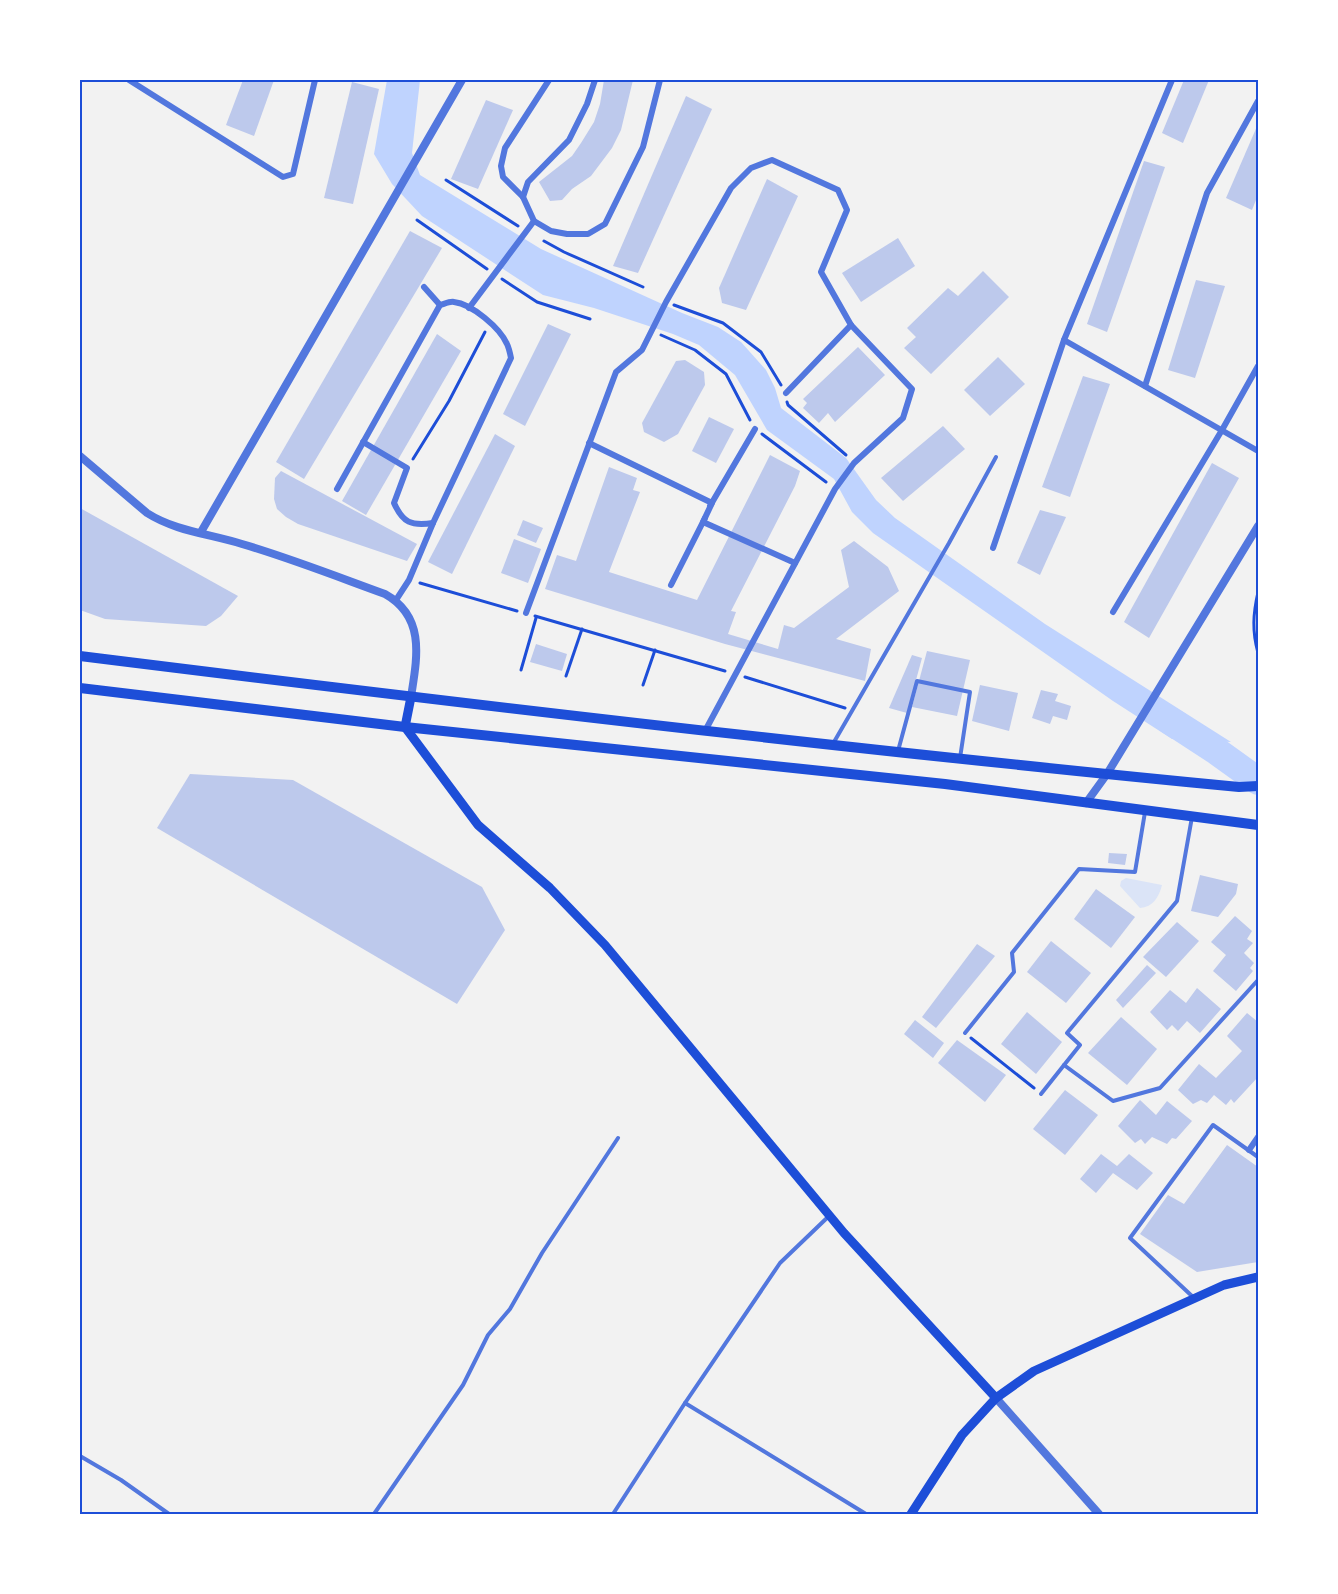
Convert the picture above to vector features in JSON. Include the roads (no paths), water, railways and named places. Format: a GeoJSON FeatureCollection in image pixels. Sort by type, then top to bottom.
{"type":"FeatureCollection","features":[{"type":"Feature","properties":{"kind":"main road"},"geometry":{"type":"LineString","coordinates":[[80,656],[832,746],[1239,787],[1258,786]]}},
{"type":"Feature","properties":{"kind":"main road"},"geometry":{"type":"LineString","coordinates":[[80,688],[405,727],[933,783],[1258,826]]}},
{"type":"Feature","properties":{"kind":"main road"},"geometry":{"type":"LineString","coordinates":[[411,697],[405,727],[478,825],[550,888],[605,945],[830,1215],[996,1398]]}},
{"type":"Feature","properties":{"kind":"main road"},"geometry":{"type":"LineString","coordinates":[[911,1515],[962,1435],[996,1398],[1034,1371],[1224,1285],[1258,1277]]}},
{"type":"Feature","properties":{"kind":"street"},"geometry":{"type":"LineString","coordinates":[[129,80],[283,177],[293,174],[315,80]]}},
{"type":"Feature","properties":{"kind":"street"},"geometry":{"type":"LineString","coordinates":[[201,532],[462,80]]}},
{"type":"Feature","properties":{"kind":"street"},"geometry":{"type":"LineString","coordinates":[[549,80],[505,148],[501,166],[503,177],[523,197],[534,221],[551,231],[567,234],[588,234],[605,224],[643,147],[660,80]]}},
{"type":"Feature","properties":{"kind":"street"},"geometry":{"type":"LineString","coordinates":[[523,197],[528,182],[569,140],[587,104],[595,80]]}},
{"type":"Feature","properties":{"kind":"street"},"geometry":{"type":"LineString","coordinates":[[993,548],[1064,340],[1172,80]]}},
{"type":"Feature","properties":{"kind":"street"},"geometry":{"type":"LineString","coordinates":[[1145,386],[1207,193],[1258,101]]}},
{"type":"Feature","properties":{"kind":"street"},"geometry":{"type":"LineString","coordinates":[[526,613],[616,372],[642,350],[666,302],[731,188],[751,168],[772,160],[838,190],[847,210],[821,272],[851,325],[912,389],[903,418],[854,463],[835,489],[705,731]]}},
{"type":"Feature","properties":{"kind":"street"},"geometry":{"type":"LineString","coordinates":[[469,308],[534,221]]}},
{"type":"Feature","properties":{"kind":"street"},"geometry":{"type":"LineString","coordinates":[[424,287],[440,305]]}},
{"type":"Feature","properties":{"kind":"street"},"geometry":{"type":"LineString","coordinates":[[337,489],[440,305],[453,302],[469,308],[490,323],[507,344],[511,358],[433,523],[409,580],[396,600]]}},
{"type":"Feature","properties":{"kind":"street"},"geometry":{"type":"LineString","coordinates":[[786,393],[851,325]]}},
{"type":"Feature","properties":{"kind":"street"},"geometry":{"type":"LineString","coordinates":[[1064,340],[1258,451]]}},
{"type":"Feature","properties":{"kind":"street"},"geometry":{"type":"LineString","coordinates":[[1113,612],[1258,366]]}},
{"type":"Feature","properties":{"kind":"street"},"geometry":{"type":"LineString","coordinates":[[671,585],[712,503],[755,429]]}},
{"type":"Feature","properties":{"kind":"street"},"geometry":{"type":"LineString","coordinates":[[363,442],[407,468],[394,503],[400,516],[410,523],[433,523]]}},
{"type":"Feature","properties":{"kind":"street"},"geometry":{"type":"LineString","coordinates":[[589,443],[712,503]]}},
{"type":"Feature","properties":{"kind":"street"},"geometry":{"type":"LineString","coordinates":[[80,456],[158,520],[178,528],[201,532],[248,546],[385,594],[396,600],[412,622],[416,639],[416,664],[411,697]]}},
{"type":"Feature","properties":{"kind":"street"},"geometry":{"type":"LineString","coordinates":[[703,522],[795,563]]}},
{"type":"Feature","properties":{"kind":"street"},"geometry":{"type":"LineString","coordinates":[[1086,803],[1107,774],[1258,526]]}},
{"type":"Feature","properties":{"kind":"street"},"geometry":{"type":"LineString","coordinates":[[1249,1150],[1258,1137]]}},
{"type":"Feature","properties":{"kind":"street"},"geometry":{"type":"LineString","coordinates":[[996,1398],[1099,1515]]}},
{"type":"Feature","properties":{"kind":"lane"},"geometry":{"type":"LineString","coordinates":[[832,746],[996,457]]}},
{"type":"Feature","properties":{"kind":"lane"},"geometry":{"type":"LineString","coordinates":[[898,752],[917,681],[970,692],[960,759]]}},
{"type":"Feature","properties":{"kind":"lane"},"geometry":{"type":"LineString","coordinates":[[965,1033],[1014,972],[1012,953],[1080,869],[1135,873],[1146,811]]}},
{"type":"Feature","properties":{"kind":"lane"},"geometry":{"type":"LineString","coordinates":[[1041,1094],[1080,1045],[1067,1033],[1177,901],[1192,817]]}},
{"type":"Feature","properties":{"kind":"lane"},"geometry":{"type":"LineString","coordinates":[[1064,1065],[1113,1101],[1160,1089],[1258,980]]}},
{"type":"Feature","properties":{"kind":"lane"},"geometry":{"type":"LineString","coordinates":[[1194,1299],[1130,1238],[1213,1125],[1258,1157]]}},
{"type":"Feature","properties":{"kind":"lane"},"geometry":{"type":"LineString","coordinates":[[374,1515],[463,1385],[488,1335],[510,1309],[542,1253],[618,1138]]}},
{"type":"Feature","properties":{"kind":"lane"},"geometry":{"type":"LineString","coordinates":[[613,1515],[685,1403],[780,1263],[830,1215]]}},
{"type":"Feature","properties":{"kind":"lane"},"geometry":{"type":"LineString","coordinates":[[685,1403],[866,1515]]}},
{"type":"Feature","properties":{"kind":"lane"},"geometry":{"type":"LineString","coordinates":[[80,1456],[121,1480],[169,1515]]}},
{"type":"Feature","properties":{"kind":"water"},"geometry":{"type":"Polygon","coordinates":[[[387,80],[420,80],[412,153],[420,175],[541,249],[718,327],[741,342],[766,370],[781,408],[846,458],[876,500],[895,518],[1045,624],[1231,742],[1172,739],[1113,701],[873,533],[852,512],[834,479],[767,430],[735,375],[699,345],[594,308],[543,295],[422,216],[392,184],[374,154],[387,80]]]}},
{"type":"Feature","properties":{"kind":"waterway"},"geometry":{"type":"LineString","coordinates":[[1169,720],[1258,781]]}}]}
